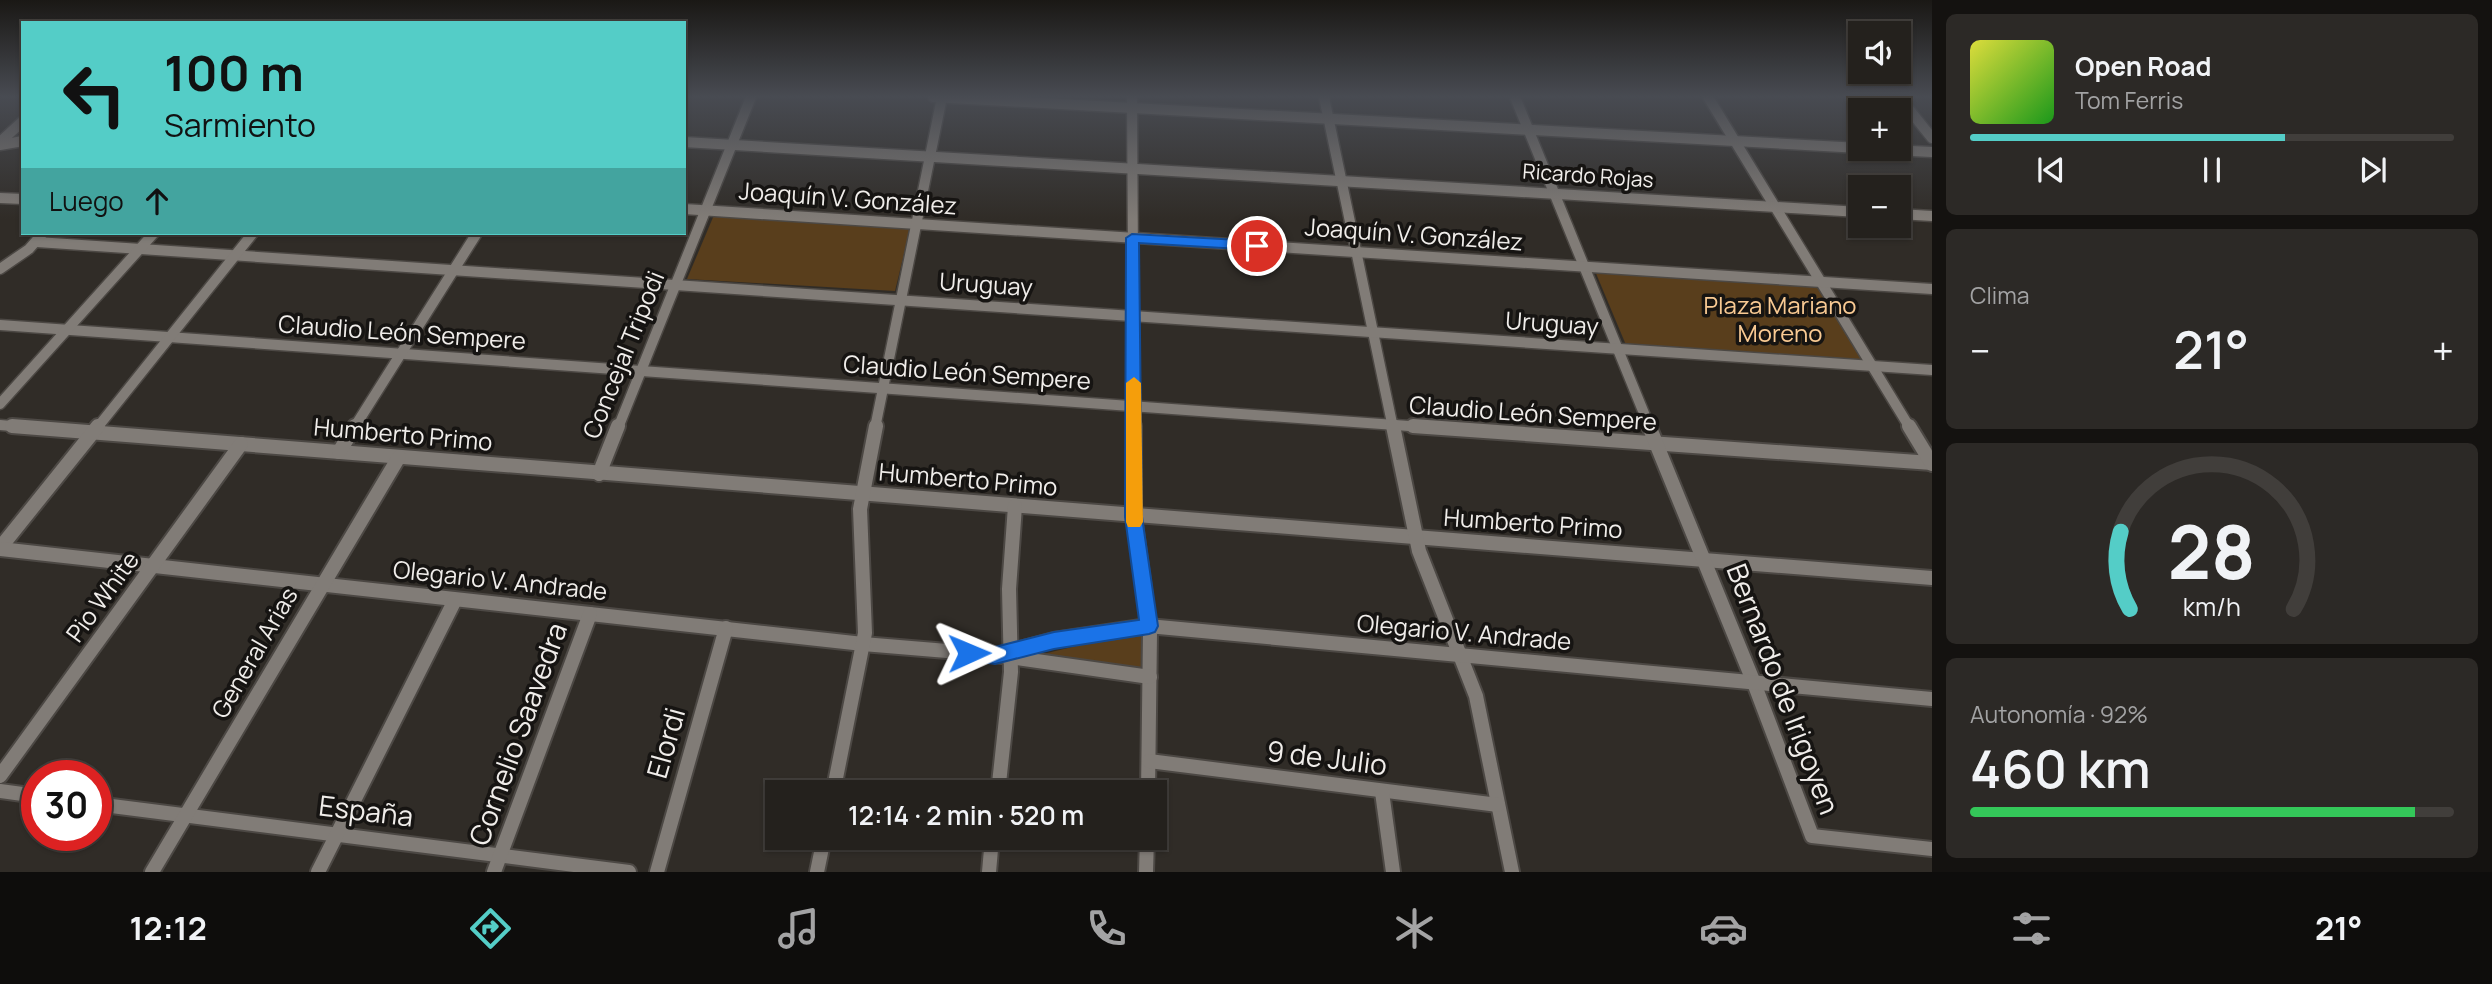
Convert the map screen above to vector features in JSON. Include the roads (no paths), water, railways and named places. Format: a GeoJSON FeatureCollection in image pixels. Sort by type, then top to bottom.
{"type":"FeatureCollection","features":[{"type":"Feature","properties":{"kind":"street","name":"Concejal Tripodi"},"geometry":{"type":"LineString","coordinates":[[599,474],[734,138]]}},
{"type":"Feature","properties":{"kind":"street"},"geometry":{"type":"LineString","coordinates":[[836,780],[863,644],[862,494],[934,138]]}},
{"type":"Feature","properties":{"kind":"street"},"geometry":{"type":"LineString","coordinates":[[1133,138],[1134,517],[1149,626],[1148,780]]}},
{"type":"Feature","properties":{"kind":"street"},"geometry":{"type":"LineString","coordinates":[[1333,138],[1416,538],[1423,563],[1476,696],[1512,872]]}},
{"type":"Feature","properties":{"kind":"street","name":"Bernardo de Irigoyen"},"geometry":{"type":"LineString","coordinates":[[1532,138],[1754,682],[1812,836]]}},
{"type":"Feature","properties":{"kind":"street"},"geometry":{"type":"LineString","coordinates":[[1673,138],[1848,147]]}},
{"type":"Feature","properties":{"kind":"street"},"geometry":{"type":"LineString","coordinates":[[1733,138],[1932,464]]}},
{"type":"Feature","properties":{"kind":"street"},"geometry":{"type":"LineString","coordinates":[[0,144],[21,141]]}},
{"type":"Feature","properties":{"kind":"street","name":"Ricardo Rojas"},"geometry":{"type":"LineString","coordinates":[[686,142],[1848,211]]}},
{"type":"Feature","properties":{"kind":"street"},"geometry":{"type":"LineString","coordinates":[[1911,151],[1932,152]]}},
{"type":"Feature","properties":{"kind":"street"},"geometry":{"type":"LineString","coordinates":[[0,198],[21,199]]}},
{"type":"Feature","properties":{"kind":"street","name":"Joaquín V. González"},"geometry":{"type":"LineString","coordinates":[[686,209],[1932,289]]}},
{"type":"Feature","properties":{"kind":"street"},"geometry":{"type":"LineString","coordinates":[[1911,215],[1932,216]]}},
{"type":"Feature","properties":{"kind":"street"},"geometry":{"type":"LineString","coordinates":[[0,404],[152,235]]}},
{"type":"Feature","properties":{"kind":"street"},"geometry":{"type":"LineString","coordinates":[[0,549],[251,235]]}},
{"type":"Feature","properties":{"kind":"street"},"geometry":{"type":"LineString","coordinates":[[339,452],[476,235]]}},
{"type":"Feature","properties":{"kind":"street"},"geometry":{"type":"LineString","coordinates":[[0,269],[21,257],[40,237]]}},
{"type":"Feature","properties":{"kind":"street","name":"Uruguay"},"geometry":{"type":"LineString","coordinates":[[40,237],[140,249],[235,256],[1932,370]]}},
{"type":"Feature","properties":{"kind":"street","name":"Claudio León Sempere"},"geometry":{"type":"LineString","coordinates":[[0,325],[1932,464]]}},
{"type":"Feature","properties":{"kind":"street","name":"Humberto Primo"},"geometry":{"type":"LineString","coordinates":[[0,425],[1932,579]]}},
{"type":"Feature","properties":{"kind":"street","name":"Pio White"},"geometry":{"type":"LineString","coordinates":[[0,776],[241,444]]}},
{"type":"Feature","properties":{"kind":"street","name":"General Arias"},"geometry":{"type":"LineString","coordinates":[[152,872],[399,457]]}},
{"type":"Feature","properties":{"kind":"street"},"geometry":{"type":"LineString","coordinates":[[999,780],[1011,654],[1009,589],[1015,506]]}},
{"type":"Feature","properties":{"kind":"street","name":"Olegario V. Andrade"},"geometry":{"type":"LineString","coordinates":[[0,549],[863,644],[995,655],[1011,654],[1090,634],[1149,626],[1932,699]]}},
{"type":"Feature","properties":{"kind":"street"},"geometry":{"type":"LineString","coordinates":[[318,872],[455,600]]}},
{"type":"Feature","properties":{"kind":"street","name":"Cornelio Saavedra"},"geometry":{"type":"LineString","coordinates":[[494,872],[590,614]]}},
{"type":"Feature","properties":{"kind":"street","name":"Elordi"},"geometry":{"type":"LineString","coordinates":[[657,872],[726,628]]}},
{"type":"Feature","properties":{"kind":"street","name":"Olegario V. Andrade"},"geometry":{"type":"LineString","coordinates":[[1011,654],[1150,677]]}},
{"type":"Feature","properties":{"kind":"street","name":"9 de Julio"},"geometry":{"type":"LineString","coordinates":[[1149,761],[1498,805]]}},
{"type":"Feature","properties":{"kind":"street"},"geometry":{"type":"LineString","coordinates":[[0,791],[21,794]]}},
{"type":"Feature","properties":{"kind":"street"},"geometry":{"type":"LineString","coordinates":[[1382,792],[1393,872]]}},
{"type":"Feature","properties":{"kind":"street","name":"España"},"geometry":{"type":"LineString","coordinates":[[112,806],[629,872]]}},
{"type":"Feature","properties":{"kind":"street"},"geometry":{"type":"LineString","coordinates":[[1812,836],[1932,849]]}},
{"type":"Feature","properties":{"kind":"street"},"geometry":{"type":"LineString","coordinates":[[817,872],[822,850]]}},
{"type":"Feature","properties":{"kind":"street"},"geometry":{"type":"LineString","coordinates":[[989,872],[991,850]]}},
{"type":"Feature","properties":{"kind":"street"},"geometry":{"type":"LineString","coordinates":[[1146,872],[1147,850]]}},
{"type":"Feature","properties":{"kind":"park label","name":"Plaza Mariano Moreno"},"geometry":{"type":"Point","coordinates":[1780,320]}}]}
